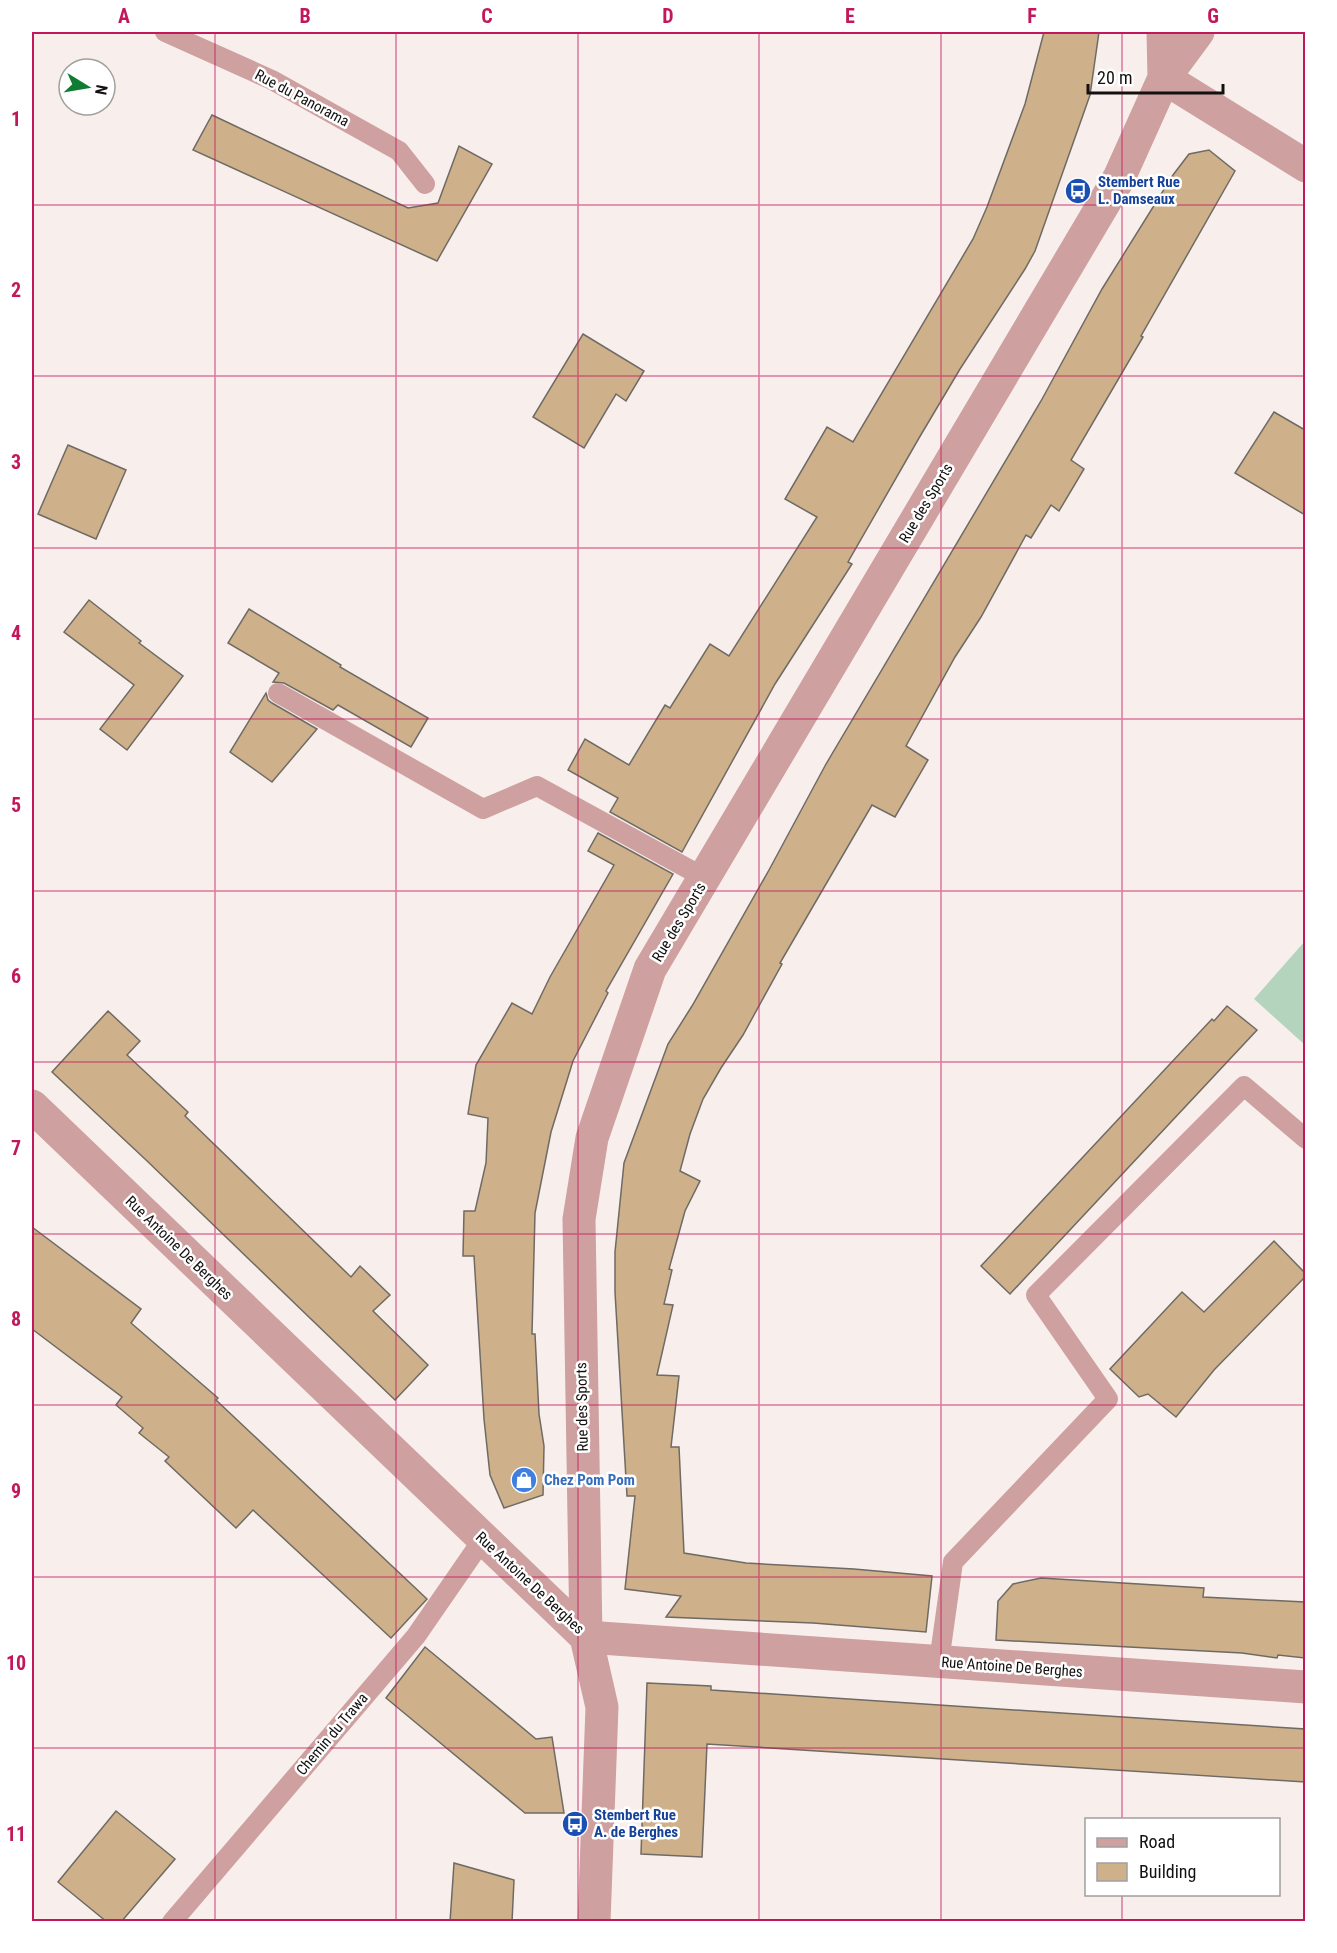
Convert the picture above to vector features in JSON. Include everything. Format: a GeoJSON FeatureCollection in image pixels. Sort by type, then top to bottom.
{"type":"FeatureCollection","features":[{"type":"Feature","properties":{"kind":"street","name":"Rue des Sports"},"geometry":{"type":"LineString","coordinates":[[594,1922],[602,1707],[586,1637],[579,1219],[592,1138],[650,969],[1119,178],[1164,78],[1163,32]]}},
{"type":"Feature","properties":{"kind":"street"},"geometry":{"type":"LineString","coordinates":[[1198,32],[1164,78],[1305,166]]}},
{"type":"Feature","properties":{"kind":"street","name":"Rue Antoine De Berghes"},"geometry":{"type":"LineString","coordinates":[[32,1106],[586,1637],[1305,1688]]}},
{"type":"Feature","properties":{"kind":"lane","name":"Rue du Panorama"},"geometry":{"type":"LineString","coordinates":[[165,32],[272,80],[399,151],[425,184]]}},
{"type":"Feature","properties":{"kind":"lane"},"geometry":{"type":"LineString","coordinates":[[278,693],[483,809],[537,786],[705,878]]}},
{"type":"Feature","properties":{"kind":"lane"},"geometry":{"type":"LineString","coordinates":[[939,1662],[953,1562],[1108,1399],[1036,1295],[1244,1086],[1305,1139]]}},
{"type":"Feature","properties":{"kind":"lane","name":"Chemin du Trawa"},"geometry":{"type":"LineString","coordinates":[[172,1922],[416,1636],[483,1539]]}},
{"type":"Feature","properties":{"kind":"green space"},"geometry":{"type":"Polygon","coordinates":[[[1305,941],[1305,1045],[1254,999],[1305,941]]]}},
{"type":"Feature","properties":{"kind":"building"},"geometry":{"type":"Polygon","coordinates":[[[1044,32],[1099,32],[1090,95],[1035,251],[919,438],[848,562],[852,564],[775,684],[682,852],[610,812],[618,798],[568,770],[585,739],[629,765],[665,705],[670,708],[710,644],[729,656],[817,517],[785,499],[827,427],[853,442],[973,239],[1025,104],[1044,32]]]}},
{"type":"Feature","properties":{"kind":"building"},"geometry":{"type":"Polygon","coordinates":[[[212,115],[408,208],[438,203],[459,146],[492,164],[437,261],[193,150],[212,115]]]}},
{"type":"Feature","properties":{"kind":"building"},"geometry":{"type":"Polygon","coordinates":[[[1209,150],[1235,171],[1141,336],[1143,337],[1071,460],[1084,469],[1059,511],[1051,505],[1031,538],[1026,535],[981,617],[955,657],[906,746],[928,760],[895,817],[872,805],[780,963],[782,964],[743,1035],[703,1099],[680,1171],[700,1181],[685,1211],[669,1269],[672,1270],[664,1304],[673,1305],[657,1375],[679,1376],[671,1447],[679,1447],[684,1553],[746,1563],[932,1576],[926,1632],[813,1623],[666,1617],[681,1596],[625,1589],[635,1496],[627,1496],[615,1292],[615,1252],[624,1163],[668,1044],[769,870],[826,764],[1041,401],[1102,289],[1173,175],[1189,154],[1209,150]]]}},
{"type":"Feature","properties":{"kind":"building"},"geometry":{"type":"Polygon","coordinates":[[[583,334],[644,371],[626,401],[616,394],[584,448],[533,417],[583,334]]]}},
{"type":"Feature","properties":{"kind":"building"},"geometry":{"type":"Polygon","coordinates":[[[1274,412],[1305,430],[1305,515],[1235,473],[1274,412]]]}},
{"type":"Feature","properties":{"kind":"building"},"geometry":{"type":"Polygon","coordinates":[[[68,445],[126,470],[96,539],[38,514],[68,445]]]}},
{"type":"Feature","properties":{"kind":"building"},"geometry":{"type":"Polygon","coordinates":[[[89,600],[141,641],[139,643],[183,676],[127,750],[100,729],[134,685],[64,632],[89,600]]]}},
{"type":"Feature","properties":{"kind":"building"},"geometry":{"type":"Polygon","coordinates":[[[249,609],[341,665],[340,667],[428,718],[411,747],[338,705],[333,710],[284,683],[273,682],[279,673],[228,643],[249,609]]]}},
{"type":"Feature","properties":{"kind":"building"},"geometry":{"type":"Polygon","coordinates":[[[266,693],[268,700],[272,703],[317,729],[272,782],[230,752],[266,693]]]}},
{"type":"Feature","properties":{"kind":"building"},"geometry":{"type":"Polygon","coordinates":[[[598,833],[673,874],[606,991],[608,993],[573,1061],[551,1132],[535,1213],[532,1334],[535,1334],[539,1414],[544,1446],[543,1495],[504,1508],[490,1475],[484,1419],[474,1256],[463,1256],[464,1211],[475,1211],[486,1163],[488,1118],[468,1114],[476,1065],[512,1003],[532,1014],[550,977],[614,865],[588,851],[598,833]]]}},
{"type":"Feature","properties":{"kind":"building"},"geometry":{"type":"Polygon","coordinates":[[[1227,1006],[1257,1030],[1010,1294],[981,1266],[1212,1019],[1214,1021],[1227,1006]]]}},
{"type":"Feature","properties":{"kind":"building"},"geometry":{"type":"Polygon","coordinates":[[[108,1011],[140,1041],[127,1055],[188,1112],[185,1116],[351,1277],[360,1266],[390,1295],[373,1311],[428,1365],[395,1400],[52,1072],[108,1011]]]}},
{"type":"Feature","properties":{"kind":"building"},"geometry":{"type":"Polygon","coordinates":[[[32,1227],[141,1309],[131,1323],[218,1398],[216,1400],[427,1599],[391,1638],[253,1510],[236,1528],[165,1461],[169,1457],[139,1433],[143,1428],[116,1405],[122,1397],[32,1329],[32,1227]]]}},
{"type":"Feature","properties":{"kind":"building"},"geometry":{"type":"Polygon","coordinates":[[[1274,1241],[1305,1273],[1305,1277],[1214,1370],[1176,1417],[1148,1394],[1139,1397],[1110,1369],[1182,1292],[1204,1312],[1274,1241]]]}},
{"type":"Feature","properties":{"kind":"building"},"geometry":{"type":"Polygon","coordinates":[[[1041,1578],[1204,1588],[1203,1597],[1305,1602],[1305,1658],[996,1640],[998,1601],[1013,1584],[1041,1578]]]}},
{"type":"Feature","properties":{"kind":"building"},"geometry":{"type":"Polygon","coordinates":[[[425,1647],[536,1739],[552,1737],[564,1813],[525,1813],[386,1698],[425,1647]]]}},
{"type":"Feature","properties":{"kind":"building"},"geometry":{"type":"Polygon","coordinates":[[[647,1683],[711,1686],[711,1690],[1305,1729],[1305,1782],[707,1744],[702,1857],[641,1854],[647,1683]]]}},
{"type":"Feature","properties":{"kind":"building"},"geometry":{"type":"Polygon","coordinates":[[[116,1811],[175,1859],[121,1922],[107,1922],[58,1882],[116,1811]]]}},
{"type":"Feature","properties":{"kind":"building"},"geometry":{"type":"Polygon","coordinates":[[[454,1863],[514,1880],[512,1922],[450,1922],[454,1863]]]}},
{"type":"Feature","properties":{"kind":"place","name":"Stembert Rue L. Damseaux"},"geometry":{"type":"Point","coordinates":[1078,191]}},
{"type":"Feature","properties":{"kind":"place","name":"Chez Pom Pom"},"geometry":{"type":"Point","coordinates":[524,1480]}},
{"type":"Feature","properties":{"kind":"place","name":"Stembert Rue A. de Berghes"},"geometry":{"type":"Point","coordinates":[575,1824]}}]}
